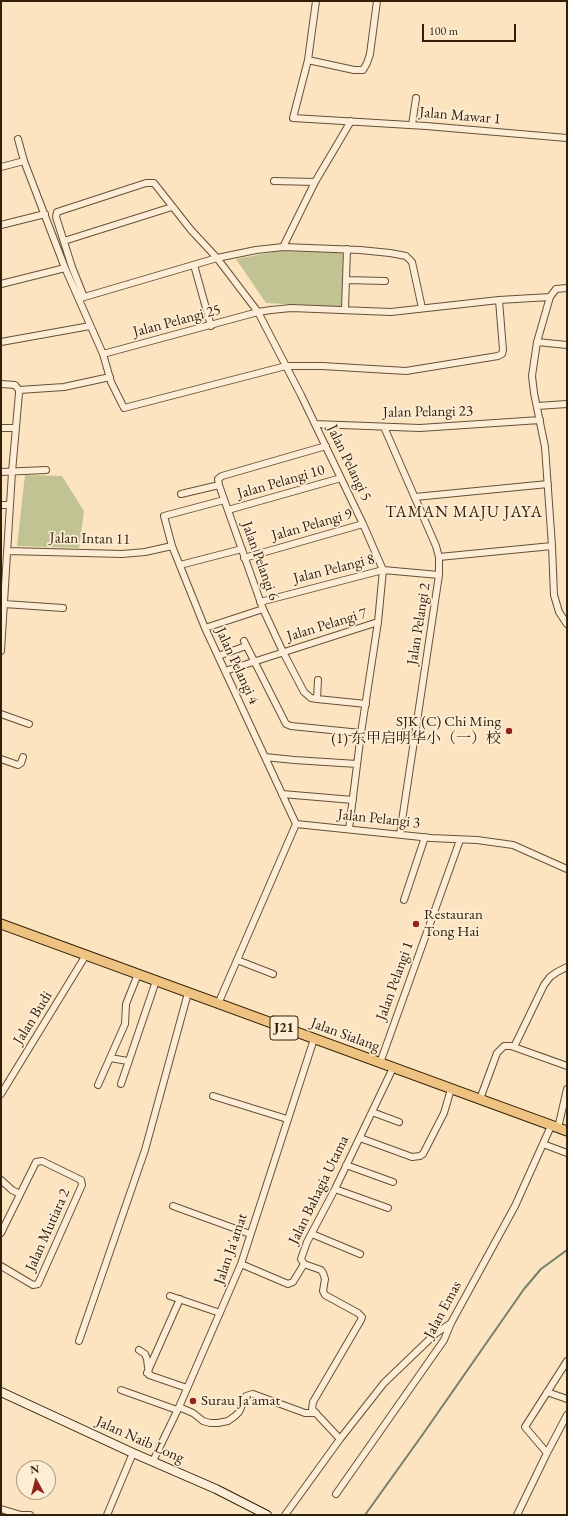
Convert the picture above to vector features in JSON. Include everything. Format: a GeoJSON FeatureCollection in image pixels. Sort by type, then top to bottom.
{"type":"FeatureCollection","features":[{"type":"Feature","properties":{"kind":"main road","name":"Jalan Sialang"},"geometry":{"type":"LineString","coordinates":[[1,924],[567,1131]]}},
{"type":"Feature","properties":{"kind":"main road","name":"Jalan Naib Long"},"geometry":{"type":"LineString","coordinates":[[1,1392],[133,1453],[216,1489],[267,1515]]}},
{"type":"Feature","properties":{"kind":"street"},"geometry":{"type":"LineString","coordinates":[[316,1],[308,60],[354,70],[362,70],[367,63],[370,54],[377,1]]}},
{"type":"Feature","properties":{"kind":"street","name":"Jalan Mawar 1"},"geometry":{"type":"LineString","coordinates":[[308,60],[293,118],[412,125],[567,138]]}},
{"type":"Feature","properties":{"kind":"street"},"geometry":{"type":"LineString","coordinates":[[412,125],[416,98]]}},
{"type":"Feature","properties":{"kind":"street"},"geometry":{"type":"LineString","coordinates":[[283,247],[315,182],[352,121]]}},
{"type":"Feature","properties":{"kind":"street"},"geometry":{"type":"LineString","coordinates":[[18,139],[24,161],[65,268],[81,298]]}},
{"type":"Feature","properties":{"kind":"street"},"geometry":{"type":"LineString","coordinates":[[1,167],[24,161]]}},
{"type":"Feature","properties":{"kind":"street"},"geometry":{"type":"LineString","coordinates":[[274,181],[315,182]]}},
{"type":"Feature","properties":{"kind":"street","name":"Jalan Pelangi 5"},"geometry":{"type":"LineString","coordinates":[[64,241],[56,217],[57,212],[146,183],[155,184],[191,230],[217,258],[258,312],[326,446],[383,570],[378,622],[361,733],[349,829]]}},
{"type":"Feature","properties":{"kind":"street"},"geometry":{"type":"LineString","coordinates":[[172,207],[64,241],[90,326],[103,354],[110,377],[124,408],[286,366],[406,370],[500,356],[503,350],[499,300]]}},
{"type":"Feature","properties":{"kind":"street"},"geometry":{"type":"LineString","coordinates":[[1,224],[45,214]]}},
{"type":"Feature","properties":{"kind":"street"},"geometry":{"type":"LineString","coordinates":[[81,298],[217,258],[256,250],[283,247],[402,254],[410,258],[413,266],[422,308]]}},
{"type":"Feature","properties":{"kind":"street"},"geometry":{"type":"LineString","coordinates":[[345,310],[347,250]]}},
{"type":"Feature","properties":{"kind":"street"},"geometry":{"type":"LineString","coordinates":[[194,265],[211,326]]}},
{"type":"Feature","properties":{"kind":"street"},"geometry":{"type":"LineString","coordinates":[[1,284],[65,268]]}},
{"type":"Feature","properties":{"kind":"street"},"geometry":{"type":"LineString","coordinates":[[346,280],[384,281]]}},
{"type":"Feature","properties":{"kind":"street"},"geometry":{"type":"LineString","coordinates":[[567,288],[556,289],[550,297],[537,342],[532,376],[545,447],[555,601],[559,612],[567,624]]}},
{"type":"Feature","properties":{"kind":"street","name":"Jalan Pelangi 25"},"geometry":{"type":"LineString","coordinates":[[103,354],[211,326],[258,312],[291,308],[391,312],[499,300],[550,297]]}},
{"type":"Feature","properties":{"kind":"street"},"geometry":{"type":"LineString","coordinates":[[1,342],[90,326]]}},
{"type":"Feature","properties":{"kind":"street"},"geometry":{"type":"LineString","coordinates":[[537,342],[567,345]]}},
{"type":"Feature","properties":{"kind":"street"},"geometry":{"type":"LineString","coordinates":[[19,390],[64,387],[110,377]]}},
{"type":"Feature","properties":{"kind":"street"},"geometry":{"type":"LineString","coordinates":[[1,384],[15,385],[19,390],[3,600],[1,651]]}},
{"type":"Feature","properties":{"kind":"street"},"geometry":{"type":"LineString","coordinates":[[537,406],[567,404]]}},
{"type":"Feature","properties":{"kind":"street","name":"Jalan Pelangi 23"},"geometry":{"type":"LineString","coordinates":[[315,424],[420,428],[540,420]]}},
{"type":"Feature","properties":{"kind":"street","name":"Jalan Pelangi 2"},"geometry":{"type":"LineString","coordinates":[[384,427],[436,546],[439,557],[439,575],[400,834]]}},
{"type":"Feature","properties":{"kind":"street"},"geometry":{"type":"LineString","coordinates":[[1,428],[15,428]]}},
{"type":"Feature","properties":{"kind":"street"},"geometry":{"type":"LineString","coordinates":[[181,494],[219,485],[218,479],[222,476],[326,446]]}},
{"type":"Feature","properties":{"kind":"street"},"geometry":{"type":"LineString","coordinates":[[1,472],[46,470]]}},
{"type":"Feature","properties":{"kind":"street","name":"Jalan Pelangi 10"},"geometry":{"type":"LineString","coordinates":[[228,510],[341,478]]}},
{"type":"Feature","properties":{"kind":"street"},"geometry":{"type":"LineString","coordinates":[[415,497],[548,484]]}},
{"type":"Feature","properties":{"kind":"street","name":"Jalan Pelangi 6"},"geometry":{"type":"LineString","coordinates":[[219,485],[263,609],[304,692],[311,698],[317,699]]}},
{"type":"Feature","properties":{"kind":"street","name":"Jalan Pelangi 4"},"geometry":{"type":"LineString","coordinates":[[224,500],[164,516],[172,546],[205,628],[296,824]]}},
{"type":"Feature","properties":{"kind":"street"},"geometry":{"type":"LineString","coordinates":[[1,505],[10,505]]}},
{"type":"Feature","properties":{"kind":"street","name":"Jalan Pelangi 9"},"geometry":{"type":"LineString","coordinates":[[244,558],[363,524]]}},
{"type":"Feature","properties":{"kind":"street","name":"Jalan Intan 11"},"geometry":{"type":"LineString","coordinates":[[8,550],[116,554],[145,552],[172,546]]}},
{"type":"Feature","properties":{"kind":"street"},"geometry":{"type":"LineString","coordinates":[[439,557],[552,546]]}},
{"type":"Feature","properties":{"kind":"street"},"geometry":{"type":"LineString","coordinates":[[180,565],[242,549]]}},
{"type":"Feature","properties":{"kind":"street","name":"Jalan Pelangi 8"},"geometry":{"type":"LineString","coordinates":[[260,602],[383,570],[439,575]]}},
{"type":"Feature","properties":{"kind":"street"},"geometry":{"type":"LineString","coordinates":[[3,600],[63,608]]}},
{"type":"Feature","properties":{"kind":"street"},"geometry":{"type":"LineString","coordinates":[[205,628],[263,609]]}},
{"type":"Feature","properties":{"kind":"street","name":"Jalan Pelangi 7"},"geometry":{"type":"LineString","coordinates":[[225,672],[378,622]]}},
{"type":"Feature","properties":{"kind":"street"},"geometry":{"type":"LineString","coordinates":[[218,656],[245,643],[286,724],[291,726],[361,733]]}},
{"type":"Feature","properties":{"kind":"street"},"geometry":{"type":"LineString","coordinates":[[318,680],[317,699],[366,704]]}},
{"type":"Feature","properties":{"kind":"street"},"geometry":{"type":"LineString","coordinates":[[1,714],[29,724]]}},
{"type":"Feature","properties":{"kind":"street"},"geometry":{"type":"LineString","coordinates":[[1,759],[18,765],[21,763],[23,756]]}},
{"type":"Feature","properties":{"kind":"street"},"geometry":{"type":"LineString","coordinates":[[265,757],[357,764]]}},
{"type":"Feature","properties":{"kind":"street"},"geometry":{"type":"LineString","coordinates":[[282,794],[353,800]]}},
{"type":"Feature","properties":{"kind":"street"},"geometry":{"type":"LineString","coordinates":[[218,1004],[296,824]]}},
{"type":"Feature","properties":{"kind":"street","name":"Jalan Pelangi 3"},"geometry":{"type":"LineString","coordinates":[[296,824],[425,837],[477,840],[513,845],[567,870]]}},
{"type":"Feature","properties":{"kind":"street"},"geometry":{"type":"LineString","coordinates":[[404,900],[425,837]]}},
{"type":"Feature","properties":{"kind":"street","name":"Jalan Pelangi 1"},"geometry":{"type":"LineString","coordinates":[[380,1063],[460,840]]}},
{"type":"Feature","properties":{"kind":"street","name":"Jalan Budi"},"geometry":{"type":"LineString","coordinates":[[1,1094],[86,955]]}},
{"type":"Feature","properties":{"kind":"street"},"geometry":{"type":"LineString","coordinates":[[237,960],[273,974]]}},
{"type":"Feature","properties":{"kind":"street"},"geometry":{"type":"LineString","coordinates":[[514,1048],[544,985],[550,977],[567,967]]}},
{"type":"Feature","properties":{"kind":"street"},"geometry":{"type":"LineString","coordinates":[[98,1085],[125,1024],[126,1004],[138,974]]}},
{"type":"Feature","properties":{"kind":"street"},"geometry":{"type":"LineString","coordinates":[[121,1084],[156,981]]}},
{"type":"Feature","properties":{"kind":"street"},"geometry":{"type":"LineString","coordinates":[[79,1341],[145,1150],[188,993]]}},
{"type":"Feature","properties":{"kind":"street","name":"Jalan Ja'amat"},"geometry":{"type":"LineString","coordinates":[[153,1461],[178,1409],[241,1264],[314,1039]]}},
{"type":"Feature","properties":{"kind":"street"},"geometry":{"type":"LineString","coordinates":[[480,1099],[499,1050],[504,1046],[567,1066]]}},
{"type":"Feature","properties":{"kind":"street"},"geometry":{"type":"LineString","coordinates":[[110,1058],[128,1061]]}},
{"type":"Feature","properties":{"kind":"street","name":"Jalan Bahagia Utama"},"geometry":{"type":"LineString","coordinates":[[316,1413],[312,1408],[313,1402],[362,1320],[362,1317],[358,1313],[325,1295],[323,1291],[325,1278],[321,1270],[304,1264],[301,1259],[307,1242],[360,1138],[393,1068]]}},
{"type":"Feature","properties":{"kind":"street"},"geometry":{"type":"LineString","coordinates":[[360,1138],[413,1158],[419,1157],[423,1154],[444,1113],[451,1089]]}},
{"type":"Feature","properties":{"kind":"street","name":"Jalan Emas"},"geometry":{"type":"LineString","coordinates":[[336,1494],[444,1340],[451,1323],[515,1206],[543,1144],[554,1127],[567,1090]]}},
{"type":"Feature","properties":{"kind":"street"},"geometry":{"type":"LineString","coordinates":[[214,1096],[288,1119]]}},
{"type":"Feature","properties":{"kind":"street"},"geometry":{"type":"LineString","coordinates":[[372,1112],[399,1122]]}},
{"type":"Feature","properties":{"kind":"street"},"geometry":{"type":"LineString","coordinates":[[543,1144],[567,1153]]}},
{"type":"Feature","properties":{"kind":"street","name":"Jalan Mutiara 2"},"geometry":{"type":"LineString","coordinates":[[1,1266],[34,1286],[39,1283],[82,1183],[80,1179],[42,1161],[38,1161],[35,1163],[20,1194]]}},
{"type":"Feature","properties":{"kind":"street"},"geometry":{"type":"LineString","coordinates":[[346,1165],[393,1182]]}},
{"type":"Feature","properties":{"kind":"street"},"geometry":{"type":"LineString","coordinates":[[1,1180],[12,1190],[20,1194],[1,1233]]}},
{"type":"Feature","properties":{"kind":"street"},"geometry":{"type":"LineString","coordinates":[[334,1189],[388,1208]]}},
{"type":"Feature","properties":{"kind":"street"},"geometry":{"type":"LineString","coordinates":[[173,1206],[250,1234]]}},
{"type":"Feature","properties":{"kind":"street"},"geometry":{"type":"LineString","coordinates":[[312,1234],[360,1254]]}},
{"type":"Feature","properties":{"kind":"street"},"geometry":{"type":"LineString","coordinates":[[241,1264],[288,1284],[293,1282],[304,1264]]}},
{"type":"Feature","properties":{"kind":"street"},"geometry":{"type":"LineString","coordinates":[[170,1296],[220,1314]]}},
{"type":"Feature","properties":{"kind":"street"},"geometry":{"type":"LineString","coordinates":[[147,1373],[180,1300]]}},
{"type":"Feature","properties":{"kind":"street"},"geometry":{"type":"LineString","coordinates":[[285,1515],[340,1439],[384,1383],[435,1334],[451,1323]]}},
{"type":"Feature","properties":{"kind":"street"},"geometry":{"type":"LineString","coordinates":[[139,1350],[145,1354],[147,1360],[147,1373]]}},
{"type":"Feature","properties":{"kind":"street"},"geometry":{"type":"LineString","coordinates":[[547,1453],[525,1427],[567,1361]]}},
{"type":"Feature","properties":{"kind":"street"},"geometry":{"type":"LineString","coordinates":[[147,1373],[187,1388]]}},
{"type":"Feature","properties":{"kind":"street"},"geometry":{"type":"LineString","coordinates":[[121,1390],[193,1413],[204,1421],[210,1423],[228,1421],[239,1412],[246,1396],[253,1394],[305,1413],[316,1413],[340,1439]]}},
{"type":"Feature","properties":{"kind":"street"},"geometry":{"type":"LineString","coordinates":[[547,1392],[567,1399]]}},
{"type":"Feature","properties":{"kind":"street"},"geometry":{"type":"LineString","coordinates":[[517,1515],[567,1415]]}},
{"type":"Feature","properties":{"kind":"street"},"geometry":{"type":"LineString","coordinates":[[107,1515],[133,1453]]}},
{"type":"Feature","properties":{"kind":"street"},"geometry":{"type":"LineString","coordinates":[[1,1509],[21,1515],[30,1515]]}},
{"type":"Feature","properties":{"kind":"green space"},"geometry":{"type":"Polygon","coordinates":[[[278,251],[343,252],[342,307],[266,303],[236,259],[278,251]]]}},
{"type":"Feature","properties":{"kind":"green space"},"geometry":{"type":"Polygon","coordinates":[[[25,475],[62,476],[84,511],[79,548],[17,546],[25,475]]]}},
{"type":"Feature","properties":{"kind":"waterway"},"geometry":{"type":"LineString","coordinates":[[365,1515],[524,1289],[541,1269],[567,1250]]}},
{"type":"Feature","properties":{"kind":"place","name":"SJK (C) Chi Ming (1) 东甲启明华小（一）校"},"geometry":{"type":"Point","coordinates":[509,731]}},
{"type":"Feature","properties":{"kind":"place","name":"Restauran Tong Hai"},"geometry":{"type":"Point","coordinates":[416,924]}},
{"type":"Feature","properties":{"kind":"place","name":"Surau Ja'amat"},"geometry":{"type":"Point","coordinates":[193,1401]}},
{"type":"Feature","properties":{"kind":"district","name":"TAMAN MAJU JAYA"},"geometry":{"type":"Point","coordinates":[464,513]}}]}
